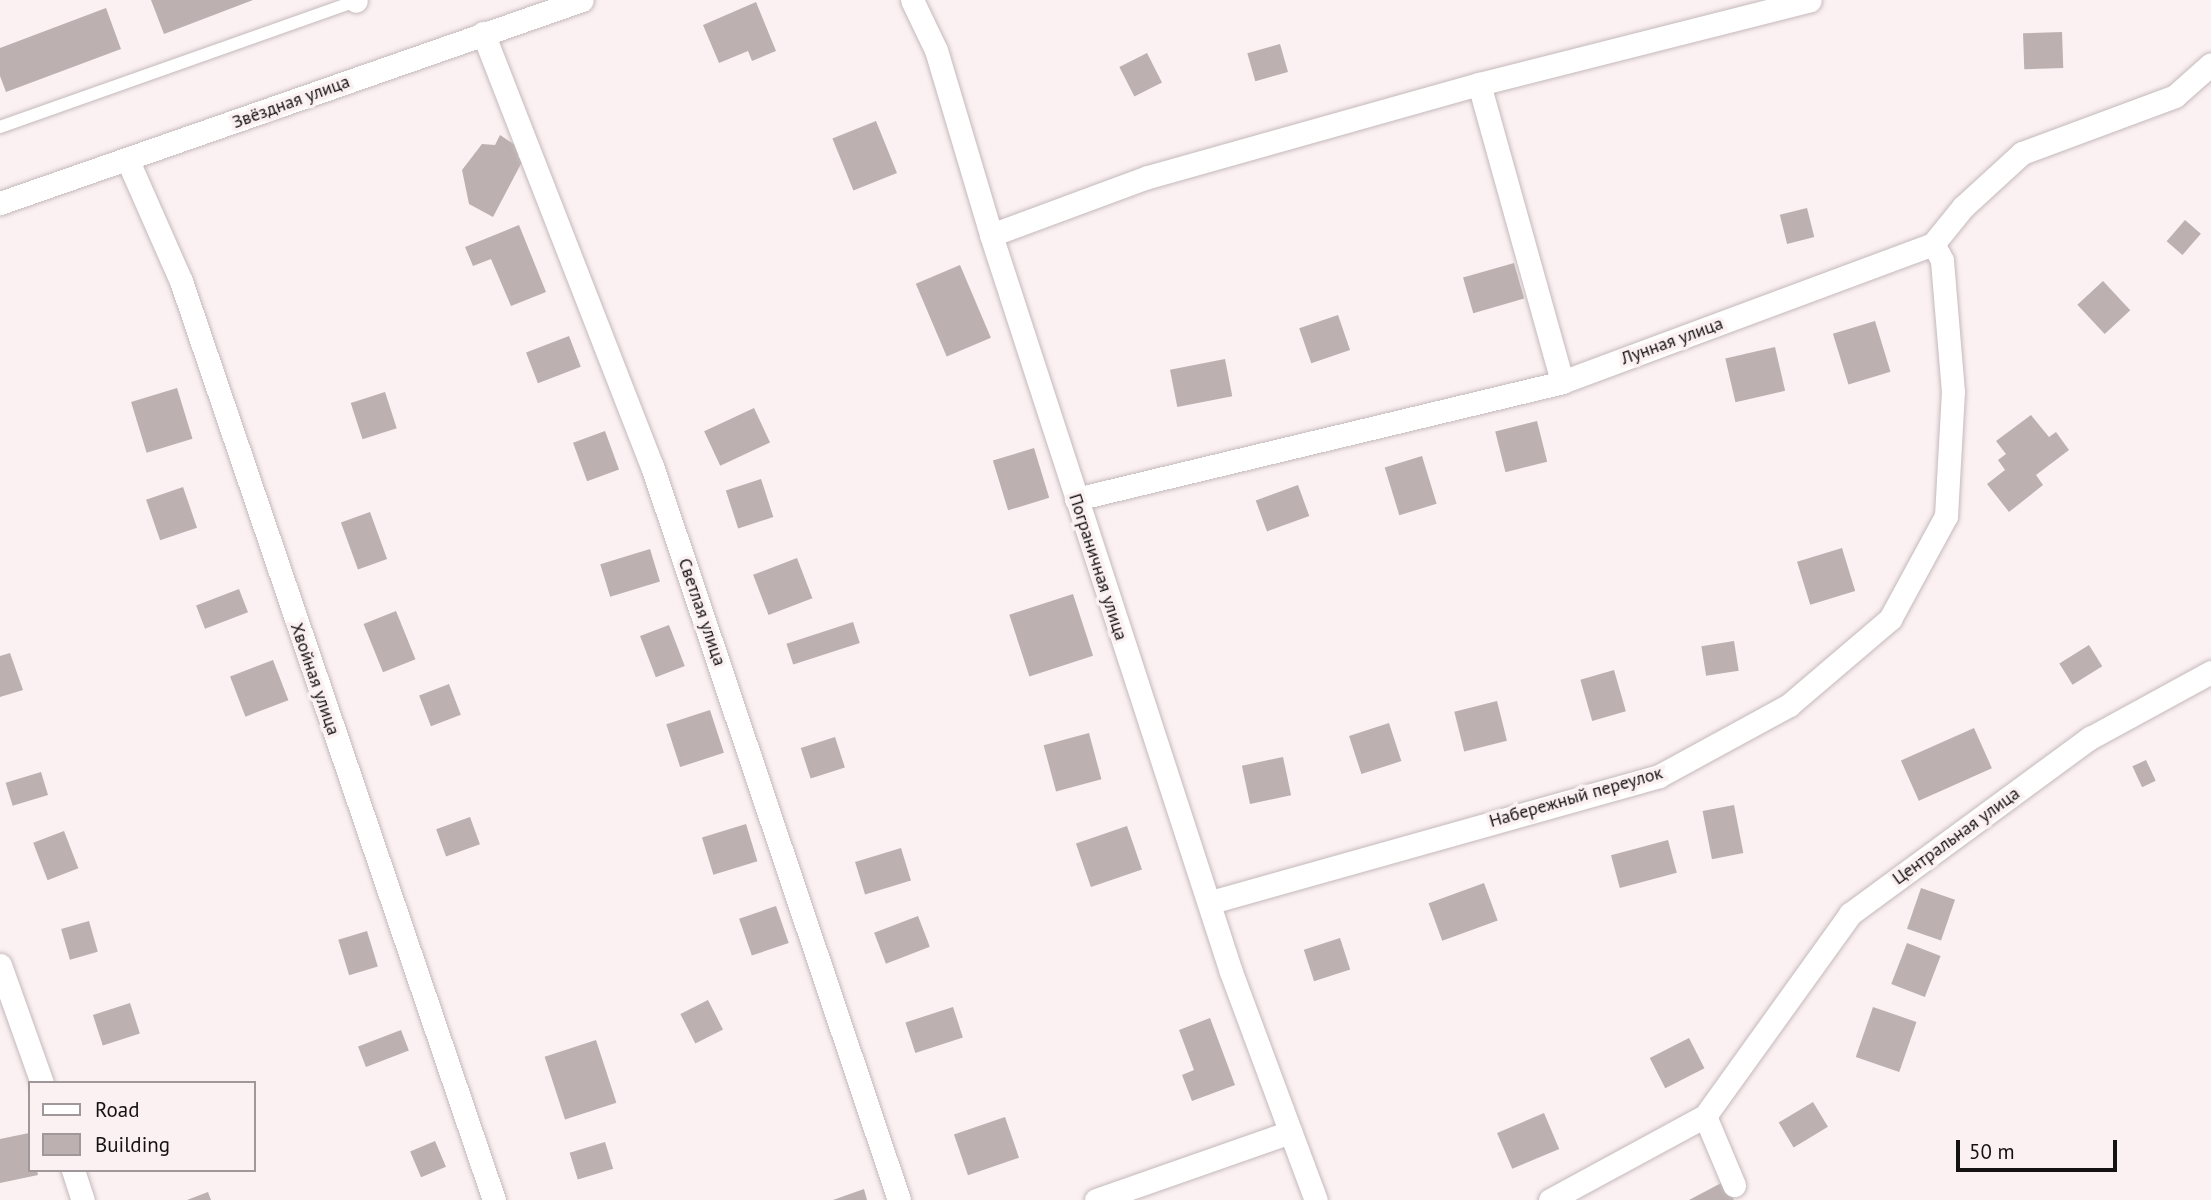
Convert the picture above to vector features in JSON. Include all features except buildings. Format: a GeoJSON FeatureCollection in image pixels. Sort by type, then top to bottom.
{"type":"FeatureCollection","features":[{"type":"Feature","properties":{"kind":"street","name":"Звёздная улица"},"geometry":{"type":"LineString","coordinates":[[0,203],[128,161],[582,0]]}},
{"type":"Feature","properties":{"kind":"street","name":"Пограничная улица"},"geometry":{"type":"LineString","coordinates":[[912,0],[936,50],[991,235],[1076,499],[1211,902],[1316,1200]]}},
{"type":"Feature","properties":{"kind":"street"},"geometry":{"type":"LineString","coordinates":[[991,235],[1148,177],[1479,84],[1810,0]]}},
{"type":"Feature","properties":{"kind":"street","name":"Светлая улица"},"geometry":{"type":"LineString","coordinates":[[483,33],[514,103],[652,466],[899,1200]]}},
{"type":"Feature","properties":{"kind":"street","name":"Лунная улица"},"geometry":{"type":"LineString","coordinates":[[1076,499],[1562,382],[1933,244],[1964,207],[2022,153],[2175,96],[2211,64]]}},
{"type":"Feature","properties":{"kind":"street"},"geometry":{"type":"LineString","coordinates":[[1479,84],[1562,382]]}},
{"type":"Feature","properties":{"kind":"street","name":"Хвойная улица"},"geometry":{"type":"LineString","coordinates":[[128,161],[181,281],[494,1200]]}},
{"type":"Feature","properties":{"kind":"street","name":"Набережный переулок"},"geometry":{"type":"LineString","coordinates":[[1211,902],[1660,776],[1789,705],[1890,619],[1946,516],[1953,392],[1942,260],[1933,244]]}},
{"type":"Feature","properties":{"kind":"street","name":"Центральная улица"},"geometry":{"type":"LineString","coordinates":[[1705,1116],[1752,1055],[1850,914],[2090,738],[2211,672]]}},
{"type":"Feature","properties":{"kind":"street"},"geometry":{"type":"LineString","coordinates":[[0,965],[41,1081]]}},
{"type":"Feature","properties":{"kind":"street"},"geometry":{"type":"LineString","coordinates":[[1550,1200],[1705,1116],[1734,1185]]}},
{"type":"Feature","properties":{"kind":"street"},"geometry":{"type":"LineString","coordinates":[[1096,1200],[1290,1132]]}},
{"type":"Feature","properties":{"kind":"street"},"geometry":{"type":"LineString","coordinates":[[74,1172],[83,1200]]}},
{"type":"Feature","properties":{"kind":"lane"},"geometry":{"type":"LineString","coordinates":[[0,127],[356,0]]}}]}
